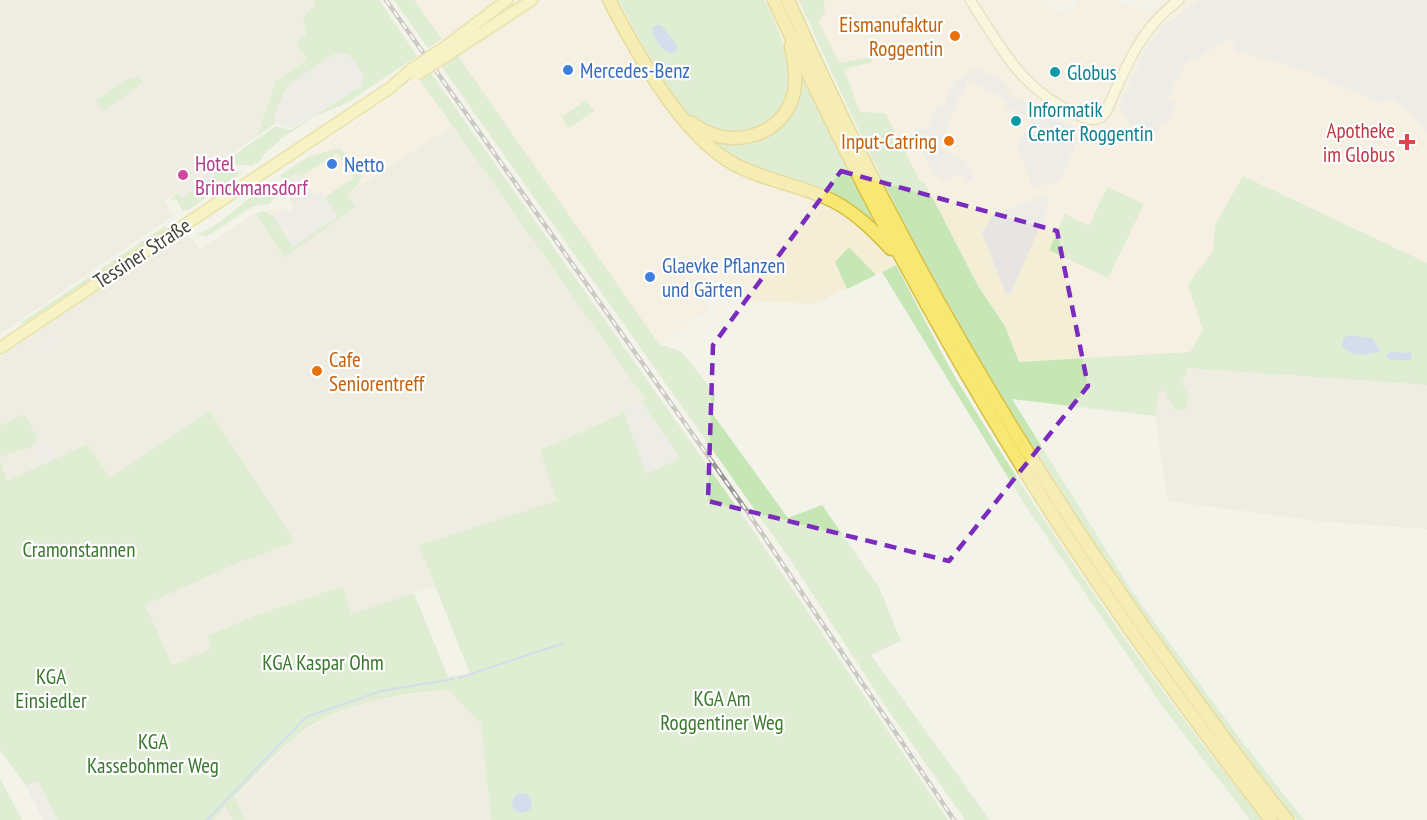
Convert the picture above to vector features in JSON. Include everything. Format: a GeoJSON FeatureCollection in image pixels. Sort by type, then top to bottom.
{"type":"FeatureCollection","features":[{"type":"Feature","properties":{"kind":"highway"},"geometry":{"type":"LineString","coordinates":[[601,0],[634,45],[684,122],[715,152],[753,172],[835,202],[866,223],[901,258]]}},
{"type":"Feature","properties":{"kind":"highway"},"geometry":{"type":"LineString","coordinates":[[609,0],[634,45]]}},
{"type":"Feature","properties":{"kind":"highway"},"geometry":{"type":"LineString","coordinates":[[774,0],[901,258],[986,407],[1065,534],[1200,727],[1271,820]]}},
{"type":"Feature","properties":{"kind":"highway"},"geometry":{"type":"LineString","coordinates":[[788,0],[900,228],[985,381],[1109,577],[1210,720],[1287,820]]}},
{"type":"Feature","properties":{"kind":"highway"},"geometry":{"type":"LineString","coordinates":[[673,104],[694,125],[719,137],[746,138],[770,128],[787,109],[794,92],[795,70],[789,33]]}},
{"type":"Feature","properties":{"kind":"main road","name":"Tessiner Straße"},"geometry":{"type":"LineString","coordinates":[[447,50],[507,0]]}},
{"type":"Feature","properties":{"kind":"main road","name":"Tessiner Straße"},"geometry":{"type":"LineString","coordinates":[[0,348],[447,50],[532,0]]}},
{"type":"Feature","properties":{"kind":"street"},"geometry":{"type":"LineString","coordinates":[[970,0],[1030,85],[1056,105],[1093,120],[1098,120],[1106,112],[1133,52],[1150,25],[1179,0]]}},
{"type":"Feature","properties":{"kind":"highlighted area"},"geometry":{"type":"Polygon","coordinates":[[[841,171],[1057,231],[1088,386],[949,561],[708,501],[713,345],[841,171]]]}},
{"type":"Feature","properties":{"kind":"shaded area"},"geometry":{"type":"Polygon","coordinates":[[[0,0],[314,0],[316,4],[306,35],[307,59],[276,81],[257,136],[164,201],[173,216],[0,334],[0,0]]]}},
{"type":"Feature","properties":{"kind":"shaded area"},"geometry":{"type":"Polygon","coordinates":[[[414,0],[495,0],[442,39],[414,0]]]}},
{"type":"Feature","properties":{"kind":"shaded area"},"geometry":{"type":"Polygon","coordinates":[[[547,0],[597,0],[637,56],[688,136],[723,166],[840,213],[866,232],[896,265],[815,304],[703,298],[710,309],[659,344],[458,56],[547,0]]]}},
{"type":"Feature","properties":{"kind":"shaded area"},"geometry":{"type":"Polygon","coordinates":[[[797,0],[1041,0],[1050,8],[1069,15],[1078,0],[1114,0],[1147,12],[1165,0],[1427,0],[1427,263],[1243,176],[1215,225],[1213,251],[1188,285],[1203,330],[1190,352],[1019,362],[1005,326],[978,286],[926,185],[860,112],[843,69],[872,62],[839,63],[819,22],[806,20],[797,0]]]}},
{"type":"Feature","properties":{"kind":"shaded area"},"geometry":{"type":"Polygon","coordinates":[[[1200,0],[1427,0],[1427,131],[1409,110],[1391,99],[1378,102],[1304,70],[1249,54],[1247,50],[1236,52],[1231,38],[1218,44],[1194,62],[1190,59],[1183,68],[1167,100],[1176,104],[1167,123],[1157,120],[1160,126],[1156,135],[1128,122],[1122,113],[1120,103],[1149,43],[1163,26],[1200,0]]]}},
{"type":"Feature","properties":{"kind":"shaded area"},"geometry":{"type":"Polygon","coordinates":[[[336,53],[349,54],[364,76],[362,86],[292,128],[273,123],[275,118],[273,117],[287,86],[336,53]]]}},
{"type":"Feature","properties":{"kind":"shaded area"},"geometry":{"type":"Polygon","coordinates":[[[976,68],[1004,82],[1010,94],[1074,128],[1077,140],[1062,177],[1054,183],[1033,187],[1018,147],[1031,119],[1005,107],[1007,101],[968,79],[938,148],[966,162],[973,178],[966,181],[963,173],[942,180],[939,175],[935,177],[922,151],[926,147],[911,143],[916,127],[927,130],[938,104],[943,106],[954,82],[976,68]]]}},
{"type":"Feature","properties":{"kind":"shaded area"},"geometry":{"type":"Polygon","coordinates":[[[419,78],[452,126],[347,194],[355,207],[284,258],[256,213],[282,207],[288,212],[294,207],[280,175],[419,78]]]}},
{"type":"Feature","properties":{"kind":"shaded area"},"geometry":{"type":"Polygon","coordinates":[[[452,126],[645,399],[623,410],[620,415],[540,450],[558,501],[420,545],[436,586],[352,614],[343,586],[259,614],[207,636],[212,649],[174,665],[145,605],[256,555],[210,411],[110,478],[88,445],[7,482],[0,457],[31,447],[24,414],[0,426],[0,357],[181,235],[192,239],[200,250],[256,213],[284,258],[354,205],[347,194],[452,126]]]}},
{"type":"Feature","properties":{"kind":"shaded area"},"geometry":{"type":"Polygon","coordinates":[[[211,170],[214,175],[182,197],[178,192],[211,170]]]}},
{"type":"Feature","properties":{"kind":"shaded area"},"geometry":{"type":"Polygon","coordinates":[[[296,174],[298,176],[301,174],[307,183],[306,187],[310,188],[316,196],[322,192],[338,216],[293,247],[286,236],[289,230],[285,227],[281,229],[274,217],[285,209],[288,212],[296,206],[287,186],[290,183],[287,179],[296,174]]]}},
{"type":"Feature","properties":{"kind":"shaded area"},"geometry":{"type":"Polygon","coordinates":[[[1048,194],[1049,206],[1010,295],[1005,292],[982,233],[993,215],[1048,194]]]}},
{"type":"Feature","properties":{"kind":"shaded area"},"geometry":{"type":"Polygon","coordinates":[[[55,335],[58,340],[64,336],[65,343],[47,356],[40,345],[55,335]]]}},
{"type":"Feature","properties":{"kind":"shaded area"},"geometry":{"type":"Polygon","coordinates":[[[1187,368],[1427,385],[1427,529],[1317,521],[1168,501],[1155,416],[1159,391],[1164,392],[1171,401],[1182,384],[1187,368]]]}},
{"type":"Feature","properties":{"kind":"shaded area"},"geometry":{"type":"Polygon","coordinates":[[[641,401],[680,458],[646,474],[623,410],[641,401]]]}},
{"type":"Feature","properties":{"kind":"shaded area"},"geometry":{"type":"Polygon","coordinates":[[[45,441],[55,459],[41,466],[34,446],[45,441]]]}},
{"type":"Feature","properties":{"kind":"shaded area"},"geometry":{"type":"Polygon","coordinates":[[[450,691],[481,724],[491,820],[214,820],[291,741],[323,719],[368,701],[450,691]]]}},
{"type":"Feature","properties":{"kind":"shaded area"},"geometry":{"type":"Polygon","coordinates":[[[38,780],[57,820],[43,820],[26,786],[38,780]]]}},
{"type":"Feature","properties":{"kind":"green space"},"geometry":{"type":"Polygon","coordinates":[[[314,0],[379,0],[417,56],[347,103],[315,116],[281,139],[261,157],[263,159],[252,166],[230,164],[230,158],[276,126],[291,130],[362,86],[276,118],[275,124],[257,136],[276,81],[307,59],[295,42],[306,35],[303,18],[316,4],[314,0]]]}},
{"type":"Feature","properties":{"kind":"green space"},"geometry":{"type":"Polygon","coordinates":[[[394,0],[414,0],[442,39],[428,48],[394,0]]]}},
{"type":"Feature","properties":{"kind":"green space"},"geometry":{"type":"Polygon","coordinates":[[[618,0],[765,0],[780,35],[790,72],[790,90],[785,106],[773,119],[747,131],[733,134],[721,133],[701,126],[678,104],[618,0]]]}},
{"type":"Feature","properties":{"kind":"green space"},"geometry":{"type":"Polygon","coordinates":[[[799,0],[824,0],[825,11],[819,22],[839,63],[871,57],[872,62],[844,69],[860,112],[885,113],[919,179],[926,185],[978,286],[1005,326],[1019,362],[1190,352],[1203,330],[1188,285],[1213,251],[1215,225],[1243,176],[1427,263],[1427,385],[1188,368],[1182,384],[1189,395],[1186,410],[1174,409],[1165,392],[1159,391],[1155,416],[1012,399],[1133,593],[1240,739],[1304,820],[1296,820],[1195,687],[1100,550],[1010,409],[909,232],[799,0]]]}},
{"type":"Feature","properties":{"kind":"green space"},"geometry":{"type":"Polygon","coordinates":[[[458,56],[659,344],[682,352],[715,394],[712,413],[788,518],[822,505],[879,587],[901,641],[871,655],[990,820],[965,820],[884,704],[789,558],[441,66],[458,56]]]}},
{"type":"Feature","properties":{"kind":"green space"},"geometry":{"type":"Polygon","coordinates":[[[799,71],[878,230],[863,217],[725,155],[701,134],[711,139],[776,128],[799,71]]]}},
{"type":"Feature","properties":{"kind":"green space"},"geometry":{"type":"Polygon","coordinates":[[[431,73],[752,529],[948,820],[491,820],[481,724],[450,691],[446,690],[375,700],[341,711],[309,727],[279,751],[234,797],[245,820],[233,820],[226,806],[214,820],[57,820],[38,781],[26,786],[0,750],[0,459],[7,481],[88,444],[110,478],[210,411],[295,542],[240,562],[145,605],[173,665],[211,649],[207,636],[259,614],[343,586],[352,614],[414,593],[448,677],[470,674],[419,545],[557,501],[540,450],[620,415],[623,410],[645,399],[420,80],[431,73]]]}},
{"type":"Feature","properties":{"kind":"green space"},"geometry":{"type":"Polygon","coordinates":[[[139,77],[143,83],[103,111],[96,100],[125,81],[139,77]]]}},
{"type":"Feature","properties":{"kind":"green space"},"geometry":{"type":"Polygon","coordinates":[[[586,100],[594,111],[568,129],[562,117],[586,100]]]}},
{"type":"Feature","properties":{"kind":"green space"},"geometry":{"type":"Polygon","coordinates":[[[341,149],[362,176],[356,187],[347,194],[355,207],[284,258],[256,213],[264,211],[274,217],[293,247],[338,216],[325,197],[354,178],[337,153],[302,176],[288,180],[295,207],[280,175],[309,157],[341,149]]]}},
{"type":"Feature","properties":{"kind":"green space"},"geometry":{"type":"Polygon","coordinates":[[[216,169],[241,173],[188,210],[183,211],[176,199],[172,201],[171,198],[178,193],[182,198],[215,175],[213,171],[216,169]]]}},
{"type":"Feature","properties":{"kind":"green space"},"geometry":{"type":"Polygon","coordinates":[[[1107,187],[1144,204],[1108,278],[1049,250],[1065,214],[1089,226],[1107,187]]]}},
{"type":"Feature","properties":{"kind":"green space"},"geometry":{"type":"Polygon","coordinates":[[[264,188],[270,190],[275,198],[269,204],[253,206],[206,237],[197,234],[224,219],[264,188]]]}},
{"type":"Feature","properties":{"kind":"green space"},"geometry":{"type":"Polygon","coordinates":[[[165,226],[167,229],[23,324],[20,323],[165,226]]]}},
{"type":"Feature","properties":{"kind":"green space"},"geometry":{"type":"Polygon","coordinates":[[[849,247],[876,275],[847,289],[835,262],[849,247]]]}},
{"type":"Feature","properties":{"kind":"green space"},"geometry":{"type":"Polygon","coordinates":[[[896,265],[958,382],[1028,495],[1141,661],[1262,820],[1250,820],[1163,707],[1023,502],[882,272],[896,265]]]}},
{"type":"Feature","properties":{"kind":"green space"},"geometry":{"type":"Polygon","coordinates":[[[24,414],[38,438],[32,447],[0,457],[0,426],[24,414]]]}},
{"type":"Feature","properties":{"kind":"green space"},"geometry":{"type":"Polygon","coordinates":[[[0,778],[22,820],[0,820],[0,778]]]}},
{"type":"Feature","properties":{"kind":"water"},"geometry":{"type":"Polygon","coordinates":[[[661,25],[676,44],[677,50],[672,54],[662,48],[656,40],[652,28],[661,25]]]}},
{"type":"Feature","properties":{"kind":"water"},"geometry":{"type":"Polygon","coordinates":[[[1351,335],[1372,338],[1381,351],[1365,355],[1350,352],[1342,345],[1343,338],[1351,335]]]}},
{"type":"Feature","properties":{"kind":"water"},"geometry":{"type":"Polygon","coordinates":[[[1391,352],[1412,353],[1411,360],[1389,360],[1386,355],[1391,352]]]}},
{"type":"Feature","properties":{"kind":"water"},"geometry":{"type":"Polygon","coordinates":[[[522,793],[529,796],[532,803],[529,810],[522,813],[515,810],[512,803],[515,796],[522,793]]]}},
{"type":"Feature","properties":{"kind":"waterway"},"geometry":{"type":"LineString","coordinates":[[459,678],[564,643]]}},
{"type":"Feature","properties":{"kind":"waterway"},"geometry":{"type":"LineString","coordinates":[[207,820],[306,717],[381,691],[453,679]]}},
{"type":"Feature","properties":{"kind":"railway"},"geometry":{"type":"LineString","coordinates":[[386,0],[749,514],[954,820]]}},
{"type":"Feature","properties":{"kind":"place","name":"Eismanufaktur Roggentin"},"geometry":{"type":"Point","coordinates":[955,36]}},
{"type":"Feature","properties":{"kind":"place","name":"Mercedes-Benz"},"geometry":{"type":"Point","coordinates":[568,70]}},
{"type":"Feature","properties":{"kind":"place","name":"Globus"},"geometry":{"type":"Point","coordinates":[1055,72]}},
{"type":"Feature","properties":{"kind":"place","name":"Informatik Center Roggentin"},"geometry":{"type":"Point","coordinates":[1016,121]}},
{"type":"Feature","properties":{"kind":"place","name":"Input-Catring"},"geometry":{"type":"Point","coordinates":[949,141]}},
{"type":"Feature","properties":{"kind":"place","name":"Apotheke im Globus"},"geometry":{"type":"Point","coordinates":[1407,142]}},
{"type":"Feature","properties":{"kind":"place","name":"Netto"},"geometry":{"type":"Point","coordinates":[332,164]}},
{"type":"Feature","properties":{"kind":"place","name":"Hotel Brinckmansdorf"},"geometry":{"type":"Point","coordinates":[183,175]}},
{"type":"Feature","properties":{"kind":"place","name":"Glaevke Pflanzen und Gärten"},"geometry":{"type":"Point","coordinates":[650,277]}},
{"type":"Feature","properties":{"kind":"place","name":"Cafe Seniorentreff"},"geometry":{"type":"Point","coordinates":[317,371]}},
{"type":"Feature","properties":{"kind":"park label","name":"Cramonstannen"},"geometry":{"type":"Point","coordinates":[79,549]}},
{"type":"Feature","properties":{"kind":"park label","name":"KGA Kaspar Ohm"},"geometry":{"type":"Point","coordinates":[323,662]}},
{"type":"Feature","properties":{"kind":"park label","name":"KGA Einsiedler"},"geometry":{"type":"Point","coordinates":[51,688]}},
{"type":"Feature","properties":{"kind":"park label","name":"KGA Am Roggentiner Weg"},"geometry":{"type":"Point","coordinates":[722,710]}},
{"type":"Feature","properties":{"kind":"park label","name":"KGA Kassebohmer Weg"},"geometry":{"type":"Point","coordinates":[153,753]}}]}
